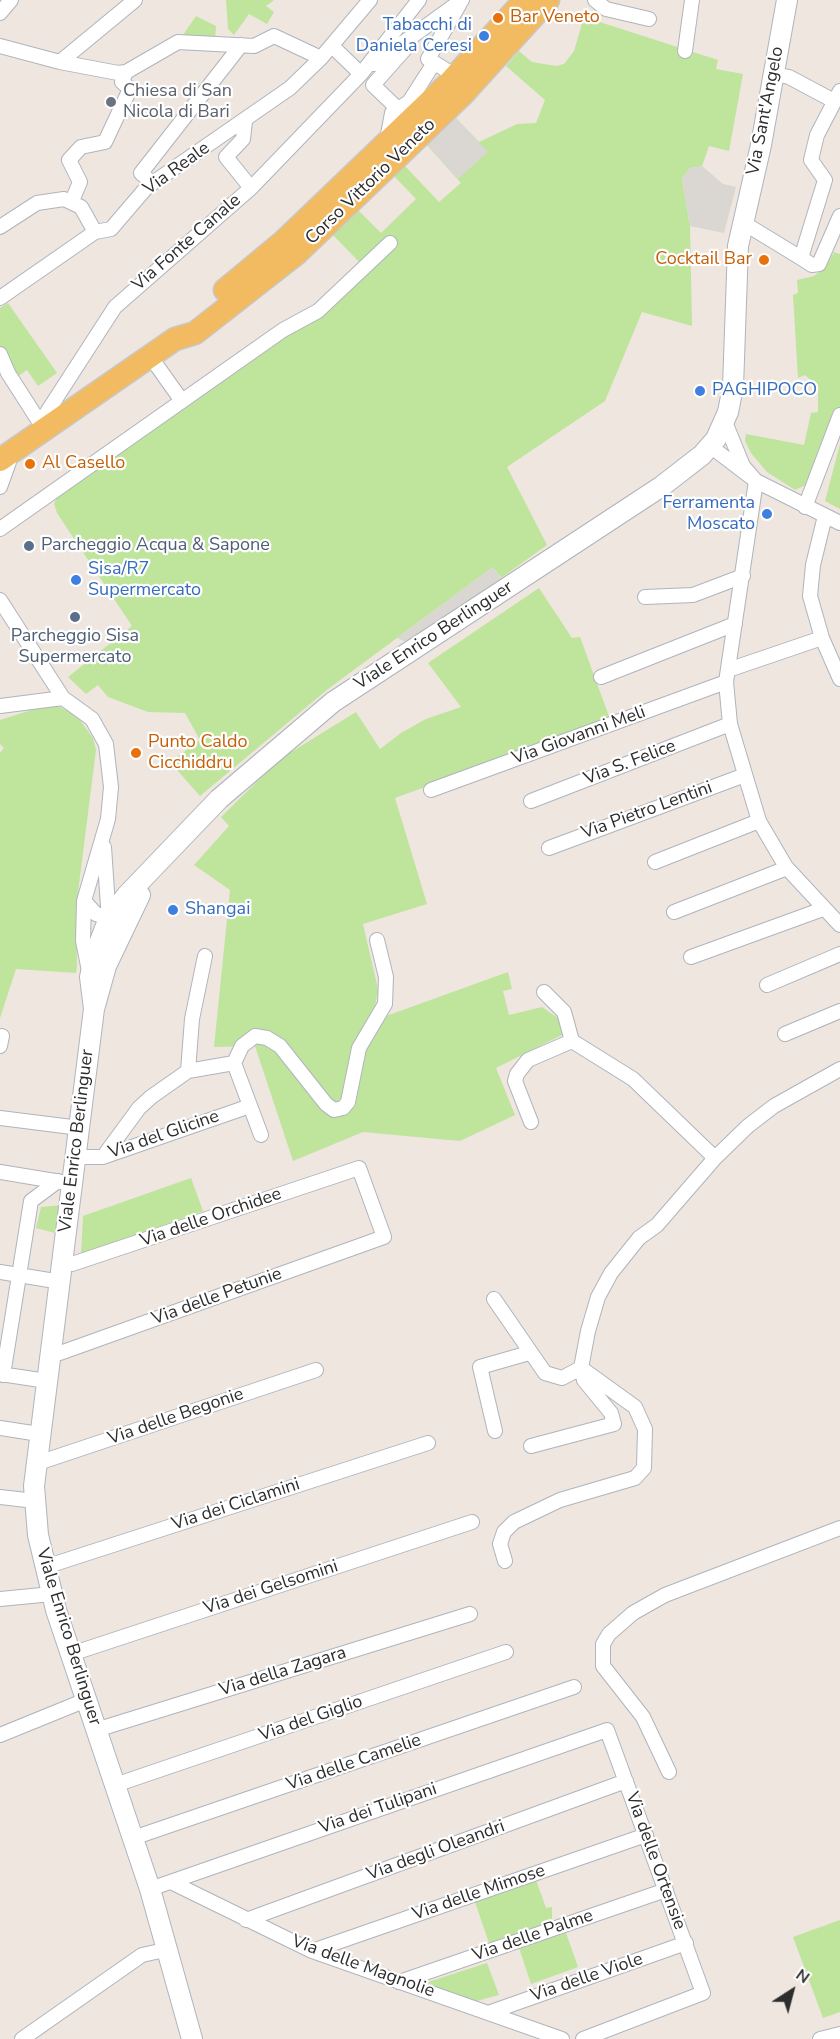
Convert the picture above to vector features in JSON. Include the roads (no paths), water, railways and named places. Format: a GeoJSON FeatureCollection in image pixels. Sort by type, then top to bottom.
{"type":"FeatureCollection","features":[{"type":"Feature","properties":{"kind":"main road","name":"Corso Vittorio Veneto"},"geometry":{"type":"LineString","coordinates":[[175,339],[186,322],[284,241],[389,141],[456,76],[525,0]]}},
{"type":"Feature","properties":{"kind":"main road","name":"Corso Vittorio Veneto"},"geometry":{"type":"LineString","coordinates":[[3,458],[42,426],[175,339],[195,333],[296,254],[462,95],[548,0]]}},
{"type":"Feature","properties":{"kind":"main road","name":"Via Sant'Angelo"},"geometry":{"type":"LineString","coordinates":[[725,422],[734,369],[735,269],[742,222],[761,145],[787,0]]}},
{"type":"Feature","properties":{"kind":"main road","name":"Viale Enrico Berlinguer"},"geometry":{"type":"LineString","coordinates":[[154,869],[219,799],[333,702],[662,486],[702,455],[725,422]]}},
{"type":"Feature","properties":{"kind":"main road"},"geometry":{"type":"LineString","coordinates":[[98,972],[154,869]]}},
{"type":"Feature","properties":{"kind":"main road"},"geometry":{"type":"LineString","coordinates":[[98,972],[101,934],[109,918],[127,895],[154,869]]}},
{"type":"Feature","properties":{"kind":"main road","name":"Viale Enrico Berlinguer"},"geometry":{"type":"LineString","coordinates":[[98,972],[76,1157],[65,1182],[62,1272],[35,1464],[35,1501],[45,1566],[52,1594],[169,1949],[192,2039]]}},
{"type":"Feature","properties":{"kind":"street"},"geometry":{"type":"LineString","coordinates":[[0,13],[11,0]]}},
{"type":"Feature","properties":{"kind":"street"},"geometry":{"type":"LineString","coordinates":[[60,62],[135,0]]}},
{"type":"Feature","properties":{"kind":"street","name":"Via Reale"},"geometry":{"type":"LineString","coordinates":[[0,298],[95,232],[111,229],[152,183],[290,88],[332,46],[370,0]]}},
{"type":"Feature","properties":{"kind":"street"},"geometry":{"type":"LineString","coordinates":[[361,74],[418,0]]}},
{"type":"Feature","properties":{"kind":"street"},"geometry":{"type":"LineString","coordinates":[[361,74],[462,0]]}},
{"type":"Feature","properties":{"kind":"street"},"geometry":{"type":"LineString","coordinates":[[456,76],[428,59],[462,0]]}},
{"type":"Feature","properties":{"kind":"street"},"geometry":{"type":"LineString","coordinates":[[595,0],[606,9],[649,19]]}},
{"type":"Feature","properties":{"kind":"street"},"geometry":{"type":"LineString","coordinates":[[686,51],[692,0]]}},
{"type":"Feature","properties":{"kind":"street"},"geometry":{"type":"LineString","coordinates":[[72,201],[80,182],[69,160],[81,147],[105,142],[130,89],[122,82],[126,72],[178,42],[254,46],[274,36],[321,58]]}},
{"type":"Feature","properties":{"kind":"street"},"geometry":{"type":"LineString","coordinates":[[398,109],[373,85],[416,38],[437,45]]}},
{"type":"Feature","properties":{"kind":"street"},"geometry":{"type":"LineString","coordinates":[[152,183],[141,173],[241,45]]}},
{"type":"Feature","properties":{"kind":"street"},"geometry":{"type":"LineString","coordinates":[[0,46],[60,62],[126,72]]}},
{"type":"Feature","properties":{"kind":"street"},"geometry":{"type":"LineString","coordinates":[[332,46],[361,74]]}},
{"type":"Feature","properties":{"kind":"street"},"geometry":{"type":"LineString","coordinates":[[389,141],[386,139],[392,113],[410,102],[434,63]]}},
{"type":"Feature","properties":{"kind":"street","name":"Via Fonte Canale"},"geometry":{"type":"LineString","coordinates":[[42,426],[115,307],[251,188],[361,74]]}},
{"type":"Feature","properties":{"kind":"street"},"geometry":{"type":"LineString","coordinates":[[774,74],[789,77],[837,96],[817,135],[811,160],[825,180],[801,258]]}},
{"type":"Feature","properties":{"kind":"street"},"geometry":{"type":"LineString","coordinates":[[245,121],[243,139],[226,157],[251,188]]}},
{"type":"Feature","properties":{"kind":"street"},"geometry":{"type":"LineString","coordinates":[[0,227],[37,202],[54,199],[72,201],[87,214],[95,232]]}},
{"type":"Feature","properties":{"kind":"street"},"geometry":{"type":"LineString","coordinates":[[742,222],[812,265],[819,264],[840,216]]}},
{"type":"Feature","properties":{"kind":"street"},"geometry":{"type":"LineString","coordinates":[[0,529],[283,330],[318,311],[390,243]]}},
{"type":"Feature","properties":{"kind":"street"},"geometry":{"type":"LineString","coordinates":[[0,354],[8,373],[42,426]]}},
{"type":"Feature","properties":{"kind":"street"},"geometry":{"type":"LineString","coordinates":[[150,356],[182,401]]}},
{"type":"Feature","properties":{"kind":"street"},"geometry":{"type":"LineString","coordinates":[[805,507],[840,415]]}},
{"type":"Feature","properties":{"kind":"street"},"geometry":{"type":"LineString","coordinates":[[725,422],[743,465],[756,481],[727,676],[730,724],[759,821],[786,868],[840,925]]}},
{"type":"Feature","properties":{"kind":"street"},"geometry":{"type":"LineString","coordinates":[[710,446],[756,481],[840,523]]}},
{"type":"Feature","properties":{"kind":"street"},"geometry":{"type":"LineString","coordinates":[[0,487],[9,462],[3,458]]}},
{"type":"Feature","properties":{"kind":"street"},"geometry":{"type":"LineString","coordinates":[[825,516],[813,565],[810,596],[822,638],[840,679]]}},
{"type":"Feature","properties":{"kind":"street"},"geometry":{"type":"LineString","coordinates":[[645,597],[693,595],[743,576]]}},
{"type":"Feature","properties":{"kind":"street"},"geometry":{"type":"LineString","coordinates":[[1,606],[63,698],[92,719],[106,744],[111,787],[104,839],[84,901],[83,941],[98,972]]}},
{"type":"Feature","properties":{"kind":"street"},"geometry":{"type":"LineString","coordinates":[[601,677],[735,624]]}},
{"type":"Feature","properties":{"kind":"street","name":"Via Giovanni Meli"},"geometry":{"type":"LineString","coordinates":[[431,790],[822,638]]}},
{"type":"Feature","properties":{"kind":"street"},"geometry":{"type":"LineString","coordinates":[[0,706],[63,698]]}},
{"type":"Feature","properties":{"kind":"street","name":"Via S. Felice"},"geometry":{"type":"LineString","coordinates":[[531,801],[730,724]]}},
{"type":"Feature","properties":{"kind":"street","name":"Via Pietro Lentini"},"geometry":{"type":"LineString","coordinates":[[549,848],[745,775]]}},
{"type":"Feature","properties":{"kind":"street"},"geometry":{"type":"LineString","coordinates":[[655,862],[759,821]]}},
{"type":"Feature","properties":{"kind":"street"},"geometry":{"type":"LineString","coordinates":[[104,839],[109,918]]}},
{"type":"Feature","properties":{"kind":"street"},"geometry":{"type":"LineString","coordinates":[[674,912],[786,868]]}},
{"type":"Feature","properties":{"kind":"street"},"geometry":{"type":"LineString","coordinates":[[84,901],[96,915],[109,918],[131,911]]}},
{"type":"Feature","properties":{"kind":"street"},"geometry":{"type":"LineString","coordinates":[[691,957],[823,909]]}},
{"type":"Feature","properties":{"kind":"street"},"geometry":{"type":"LineString","coordinates":[[261,1135],[234,1063],[237,1053],[255,1036],[267,1038],[280,1046],[326,1104],[334,1110],[343,1108],[348,1102],[359,1048],[385,1004],[386,977],[377,940]]}},
{"type":"Feature","properties":{"kind":"street"},"geometry":{"type":"LineString","coordinates":[[767,985],[840,954]]}},
{"type":"Feature","properties":{"kind":"street"},"geometry":{"type":"LineString","coordinates":[[188,1071],[192,1019],[205,956]]}},
{"type":"Feature","properties":{"kind":"street"},"geometry":{"type":"LineString","coordinates":[[544,992],[564,1012],[572,1041],[633,1079],[715,1158]]}},
{"type":"Feature","properties":{"kind":"street"},"geometry":{"type":"LineString","coordinates":[[785,1034],[840,1011]]}},
{"type":"Feature","properties":{"kind":"street"},"geometry":{"type":"LineString","coordinates":[[531,1122],[515,1081],[517,1074],[528,1060],[572,1041]]}},
{"type":"Feature","properties":{"kind":"street"},"geometry":{"type":"LineString","coordinates":[[103,1157],[145,1102],[188,1071],[234,1063]]}},
{"type":"Feature","properties":{"kind":"street"},"geometry":{"type":"LineString","coordinates":[[531,1446],[614,1424],[611,1413],[584,1380],[581,1368],[588,1331],[598,1297],[611,1273],[628,1251],[657,1225],[715,1158],[774,1106],[840,1069]]}},
{"type":"Feature","properties":{"kind":"street","name":"Via del Glicine"},"geometry":{"type":"LineString","coordinates":[[76,1157],[103,1157],[250,1106]]}},
{"type":"Feature","properties":{"kind":"street"},"geometry":{"type":"LineString","coordinates":[[0,1118],[80,1128]]}},
{"type":"Feature","properties":{"kind":"street","name":"Via delle Orchidee"},"geometry":{"type":"LineString","coordinates":[[62,1272],[72,1264],[359,1168],[384,1237]]}},
{"type":"Feature","properties":{"kind":"street"},"geometry":{"type":"LineString","coordinates":[[0,1172],[65,1182]]}},
{"type":"Feature","properties":{"kind":"street"},"geometry":{"type":"LineString","coordinates":[[46,1381],[1,1375],[31,1201],[65,1182]]}},
{"type":"Feature","properties":{"kind":"street","name":"Via delle Petunie"},"geometry":{"type":"LineString","coordinates":[[51,1352],[60,1353],[384,1237]]}},
{"type":"Feature","properties":{"kind":"street"},"geometry":{"type":"LineString","coordinates":[[0,1272],[20,1275],[62,1272]]}},
{"type":"Feature","properties":{"kind":"street"},"geometry":{"type":"LineString","coordinates":[[494,1299],[529,1353],[545,1373],[555,1378],[562,1378],[581,1368]]}},
{"type":"Feature","properties":{"kind":"street"},"geometry":{"type":"LineString","coordinates":[[495,1431],[480,1367],[529,1353]]}},
{"type":"Feature","properties":{"kind":"street"},"geometry":{"type":"LineString","coordinates":[[505,1561],[500,1544],[504,1532],[514,1522],[560,1500],[628,1481],[644,1468],[645,1429],[635,1407],[581,1368]]}},
{"type":"Feature","properties":{"kind":"street","name":"Via delle Begonie"},"geometry":{"type":"LineString","coordinates":[[35,1464],[316,1370]]}},
{"type":"Feature","properties":{"kind":"street"},"geometry":{"type":"LineString","coordinates":[[0,1428],[39,1434]]}},
{"type":"Feature","properties":{"kind":"street","name":"Via dei Ciclamini"},"geometry":{"type":"LineString","coordinates":[[45,1566],[428,1443]]}},
{"type":"Feature","properties":{"kind":"street"},"geometry":{"type":"LineString","coordinates":[[0,1497],[13,1501],[35,1501]]}},
{"type":"Feature","properties":{"kind":"street","name":"Via dei Gelsomini"},"geometry":{"type":"LineString","coordinates":[[70,1654],[472,1522]]}},
{"type":"Feature","properties":{"kind":"street"},"geometry":{"type":"LineString","coordinates":[[669,1772],[643,1717],[603,1666],[603,1644],[609,1634],[633,1613],[665,1594],[840,1528]]}},
{"type":"Feature","properties":{"kind":"street"},"geometry":{"type":"LineString","coordinates":[[0,1599],[52,1594]]}},
{"type":"Feature","properties":{"kind":"street","name":"Via della Zagara"},"geometry":{"type":"LineString","coordinates":[[96,1730],[470,1614]]}},
{"type":"Feature","properties":{"kind":"street","name":"Via del Giglio"},"geometry":{"type":"LineString","coordinates":[[115,1785],[506,1652]]}},
{"type":"Feature","properties":{"kind":"street","name":"Via delle Camelie"},"geometry":{"type":"LineString","coordinates":[[133,1838],[574,1687]]}},
{"type":"Feature","properties":{"kind":"street"},"geometry":{"type":"LineString","coordinates":[[0,1735],[86,1700]]}},
{"type":"Feature","properties":{"kind":"street","name":"Via delle Ortensie"},"geometry":{"type":"LineString","coordinates":[[583,2039],[703,1993],[607,1730]]}},
{"type":"Feature","properties":{"kind":"street","name":"Via dei Tulipani"},"geometry":{"type":"LineString","coordinates":[[150,1889],[607,1730]]}},
{"type":"Feature","properties":{"kind":"street","name":"Via degli Oleandri"},"geometry":{"type":"LineString","coordinates":[[246,1920],[626,1781]]}},
{"type":"Feature","properties":{"kind":"street","name":"Via delle Mimose"},"geometry":{"type":"LineString","coordinates":[[312,1951],[646,1835]]}},
{"type":"Feature","properties":{"kind":"street","name":"Via delle Magnolie"},"geometry":{"type":"LineString","coordinates":[[171,1882],[312,1951],[562,2039]]}},
{"type":"Feature","properties":{"kind":"street","name":"Via delle Palme"},"geometry":{"type":"LineString","coordinates":[[399,1982],[666,1890]]}},
{"type":"Feature","properties":{"kind":"street","name":"Via delle Viole"},"geometry":{"type":"LineString","coordinates":[[488,2013],[686,1943]]}},
{"type":"Feature","properties":{"kind":"street"},"geometry":{"type":"LineString","coordinates":[[22,2039],[142,1955],[169,1949]]}},
{"type":"Feature","properties":{"kind":"street"},"geometry":{"type":"LineString","coordinates":[[820,2039],[840,2034]]}},
{"type":"Feature","properties":{"kind":"place","name":"Bar Veneto"},"geometry":{"type":"Point","coordinates":[498,18]}},
{"type":"Feature","properties":{"kind":"place","name":"Tabacchi di Daniela Ceresi"},"geometry":{"type":"Point","coordinates":[484,36]}},
{"type":"Feature","properties":{"kind":"place","name":"Chiesa di San Nicola di Bari"},"geometry":{"type":"Point","coordinates":[111,102]}},
{"type":"Feature","properties":{"kind":"place","name":"Cocktail Bar"},"geometry":{"type":"Point","coordinates":[764,260]}},
{"type":"Feature","properties":{"kind":"place","name":"PAGHIPOCO"},"geometry":{"type":"Point","coordinates":[700,391]}},
{"type":"Feature","properties":{"kind":"place","name":"Al Casello"},"geometry":{"type":"Point","coordinates":[30,464]}},
{"type":"Feature","properties":{"kind":"place","name":"Ferramenta Moscato"},"geometry":{"type":"Point","coordinates":[767,514]}},
{"type":"Feature","properties":{"kind":"place","name":"Parcheggio Acqua & Sapone"},"geometry":{"type":"Point","coordinates":[29,546]}},
{"type":"Feature","properties":{"kind":"place","name":"Sisa/R7 Supermercato"},"geometry":{"type":"Point","coordinates":[76,580]}},
{"type":"Feature","properties":{"kind":"place","name":"Parcheggio Sisa Supermercato"},"geometry":{"type":"Point","coordinates":[75,617]}},
{"type":"Feature","properties":{"kind":"place","name":"Punto Caldo Cicchiddru"},"geometry":{"type":"Point","coordinates":[136,753]}},
{"type":"Feature","properties":{"kind":"place","name":"Shangai"},"geometry":{"type":"Point","coordinates":[173,910]}}]}
